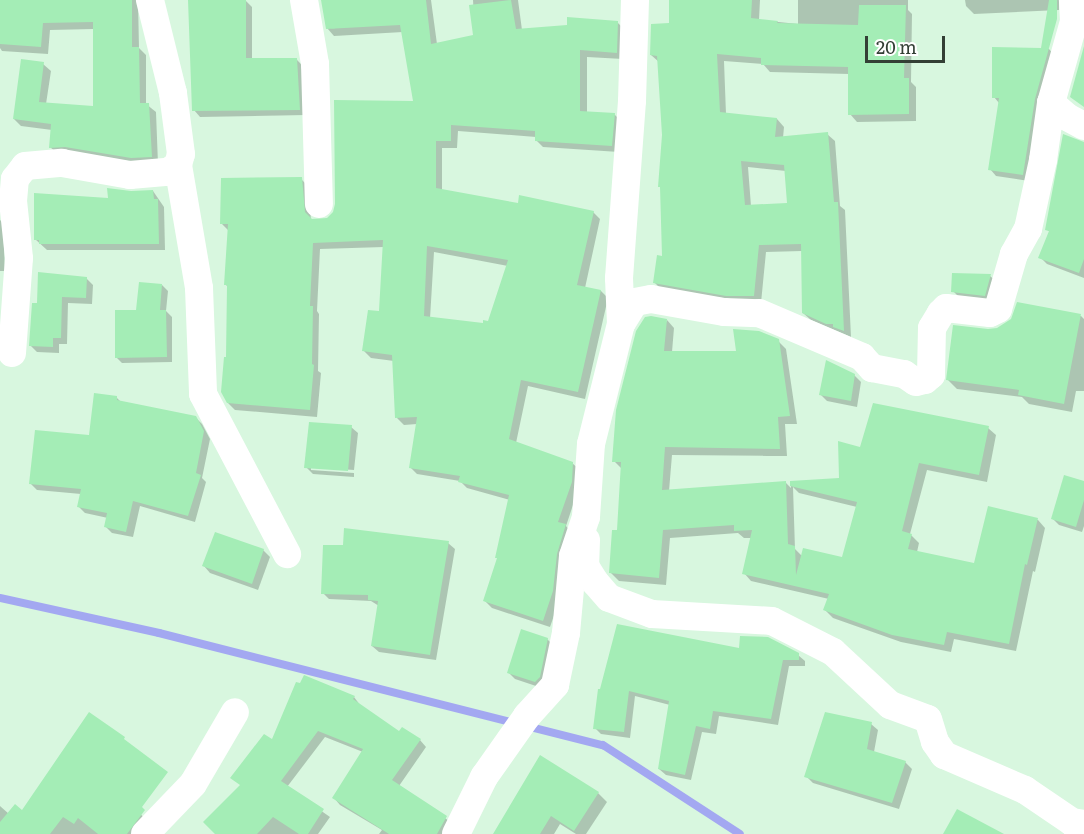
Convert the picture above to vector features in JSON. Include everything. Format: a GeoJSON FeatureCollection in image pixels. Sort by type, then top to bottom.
{"type":"FeatureCollection","features":[{"type":"Feature","properties":{"kind":"street"},"geometry":{"type":"LineString","coordinates":[[150,0],[173,93],[181,154],[178,165],[199,288],[203,394],[287,554]]}},
{"type":"Feature","properties":{"kind":"street"},"geometry":{"type":"LineString","coordinates":[[304,0],[315,64],[319,204]]}},
{"type":"Feature","properties":{"kind":"street"},"geometry":{"type":"LineString","coordinates":[[635,0],[632,101],[619,278],[621,324],[591,444],[585,566],[609,598],[652,614],[772,621],[833,652],[890,705],[928,719],[935,742],[944,755],[1025,790],[1072,822],[1084,824]]}},
{"type":"Feature","properties":{"kind":"street"},"geometry":{"type":"LineString","coordinates":[[621,324],[635,302],[651,299],[724,312],[759,313],[862,357],[872,368],[904,374],[916,382],[925,380],[931,375],[932,328],[940,313],[946,308],[990,313],[998,309],[1014,254],[1028,229],[1043,160],[1051,103],[1074,21],[1073,0]]}},
{"type":"Feature","properties":{"kind":"street"},"geometry":{"type":"LineString","coordinates":[[1051,103],[1067,117],[1084,126]]}},
{"type":"Feature","properties":{"kind":"street"},"geometry":{"type":"LineString","coordinates":[[12,353],[19,258],[13,201],[15,179],[25,166],[62,163],[130,175],[168,172],[178,165]]}},
{"type":"Feature","properties":{"kind":"street"},"geometry":{"type":"LineString","coordinates":[[456,834],[484,777],[522,724],[555,686],[566,633],[573,556],[586,517]]}},
{"type":"Feature","properties":{"kind":"street"},"geometry":{"type":"LineString","coordinates":[[160,829],[194,784],[235,712]]}},
{"type":"Feature","properties":{"kind":"building"},"geometry":{"type":"Polygon","coordinates":[[[0,0],[132,0],[132,47],[139,47],[140,103],[149,103],[152,157],[131,158],[65,147],[49,148],[51,124],[13,119],[21,59],[44,62],[39,102],[93,106],[93,22],[43,23],[41,47],[0,44],[0,0]]]}},
{"type":"Feature","properties":{"kind":"building"},"geometry":{"type":"Polygon","coordinates":[[[188,0],[246,0],[246,58],[297,58],[300,110],[192,111],[188,0]]]}},
{"type":"Feature","properties":{"kind":"building"},"geometry":{"type":"Polygon","coordinates":[[[321,0],[426,0],[431,44],[473,35],[469,5],[511,0],[516,29],[567,25],[567,17],[618,21],[617,53],[580,50],[580,111],[615,113],[612,146],[535,141],[535,131],[451,125],[451,141],[436,141],[436,188],[518,203],[519,195],[594,211],[577,285],[601,290],[578,392],[521,380],[509,439],[573,462],[572,482],[558,522],[566,524],[557,554],[553,591],[543,621],[483,601],[497,558],[495,558],[509,495],[458,482],[460,476],[409,468],[417,417],[395,418],[392,355],[362,351],[368,310],[379,311],[383,240],[313,243],[310,306],[313,306],[312,364],[314,365],[310,410],[227,403],[221,392],[224,357],[226,357],[227,285],[224,285],[228,224],[220,224],[221,178],[302,177],[305,212],[312,219],[327,218],[333,212],[335,204],[334,100],[413,101],[400,25],[326,29],[321,0]],[[427,246],[424,316],[483,323],[483,320],[488,321],[508,260],[427,246]]]}},
{"type":"Feature","properties":{"kind":"building"},"geometry":{"type":"Polygon","coordinates":[[[669,0],[752,0],[751,18],[778,21],[777,23],[858,25],[859,5],[906,5],[904,78],[909,78],[909,114],[848,115],[848,67],[761,65],[761,58],[717,54],[720,112],[777,118],[775,137],[828,132],[834,202],[838,202],[844,331],[833,327],[833,324],[826,324],[802,313],[801,244],[759,245],[754,296],[726,296],[653,283],[657,255],[662,256],[660,187],[658,187],[662,135],[657,56],[650,55],[651,24],[669,23],[669,0]],[[741,161],[745,205],[787,203],[784,165],[741,161]]]}},
{"type":"Feature","properties":{"kind":"building"},"geometry":{"type":"Polygon","coordinates":[[[1049,0],[1057,0],[1057,19],[1035,99],[1023,175],[988,170],[999,98],[992,98],[992,47],[1041,48],[1049,0]]]}},
{"type":"Feature","properties":{"kind":"building"},"geometry":{"type":"Polygon","coordinates":[[[1084,46],[1084,107],[1070,97],[1084,46]]]}},
{"type":"Feature","properties":{"kind":"building"},"geometry":{"type":"Polygon","coordinates":[[[1063,134],[1084,142],[1084,259],[1079,273],[1038,258],[1049,231],[1045,230],[1063,134]]]}},
{"type":"Feature","properties":{"kind":"building"},"geometry":{"type":"Polygon","coordinates":[[[107,188],[131,191],[153,190],[154,199],[158,199],[159,244],[39,244],[39,240],[34,240],[34,193],[108,198],[107,188]]]}},
{"type":"Feature","properties":{"kind":"building"},"geometry":{"type":"Polygon","coordinates":[[[38,272],[87,277],[86,298],[62,297],[61,338],[53,338],[53,347],[29,346],[32,303],[37,303],[38,272]]]}},
{"type":"Feature","properties":{"kind":"building"},"geometry":{"type":"Polygon","coordinates":[[[952,273],[991,274],[985,296],[951,292],[952,273]]]}},
{"type":"Feature","properties":{"kind":"building"},"geometry":{"type":"Polygon","coordinates":[[[139,282],[162,284],[160,310],[166,310],[167,357],[115,358],[115,310],[136,310],[139,282]]]}},
{"type":"Feature","properties":{"kind":"building"},"geometry":{"type":"Polygon","coordinates":[[[1017,302],[1081,314],[1064,404],[1018,395],[1019,390],[946,380],[953,325],[997,328],[1011,319],[1017,302]]]}},
{"type":"Feature","properties":{"kind":"building"},"geometry":{"type":"Polygon","coordinates":[[[645,317],[667,319],[664,351],[736,351],[733,329],[759,331],[779,339],[790,416],[778,417],[780,449],[665,447],[662,490],[786,481],[788,544],[795,546],[796,575],[803,548],[842,557],[857,502],[790,486],[790,481],[839,478],[838,441],[860,447],[873,403],[989,426],[979,475],[919,463],[902,531],[912,534],[908,549],[974,563],[988,506],[1038,518],[1027,565],[1025,564],[1009,644],[947,632],[944,645],[892,635],[823,610],[829,594],[742,574],[752,530],[734,531],[734,525],[663,530],[659,578],[609,573],[612,530],[617,530],[621,462],[612,462],[616,410],[636,331],[645,317]]]}},
{"type":"Feature","properties":{"kind":"building"},"geometry":{"type":"Polygon","coordinates":[[[826,360],[855,374],[851,401],[819,395],[826,360]]]}},
{"type":"Feature","properties":{"kind":"building"},"geometry":{"type":"Polygon","coordinates":[[[94,393],[117,396],[117,400],[196,416],[204,431],[196,473],[201,475],[188,516],[133,501],[126,532],[104,527],[107,513],[77,507],[81,489],[29,484],[35,430],[89,435],[94,393]]]}},
{"type":"Feature","properties":{"kind":"building"},"geometry":{"type":"Polygon","coordinates":[[[309,422],[352,425],[348,471],[304,468],[309,422]]]}},
{"type":"Feature","properties":{"kind":"building"},"geometry":{"type":"Polygon","coordinates":[[[1064,475],[1084,481],[1084,500],[1076,527],[1051,519],[1064,475]]]}},
{"type":"Feature","properties":{"kind":"building"},"geometry":{"type":"Polygon","coordinates":[[[344,528],[449,541],[430,655],[371,646],[378,601],[368,600],[368,595],[321,594],[323,545],[343,545],[344,528]]]}},
{"type":"Feature","properties":{"kind":"building"},"geometry":{"type":"Polygon","coordinates":[[[215,532],[264,549],[252,584],[202,566],[215,532]]]}},
{"type":"Feature","properties":{"kind":"building"},"geometry":{"type":"Polygon","coordinates":[[[617,624],[739,648],[740,636],[768,637],[799,653],[799,660],[783,660],[771,719],[713,711],[710,729],[696,726],[685,775],[658,769],[669,701],[629,691],[624,732],[593,729],[598,689],[600,689],[617,624]]]}},
{"type":"Feature","properties":{"kind":"building"},"geometry":{"type":"Polygon","coordinates":[[[521,629],[548,638],[540,677],[535,682],[507,673],[521,629]]]}},
{"type":"Feature","properties":{"kind":"building"},"geometry":{"type":"Polygon","coordinates":[[[304,675],[355,696],[353,699],[399,731],[402,727],[421,739],[392,780],[447,816],[437,834],[389,834],[332,798],[363,749],[318,731],[281,781],[324,809],[308,834],[299,834],[273,817],[257,834],[215,834],[203,822],[240,785],[230,778],[264,734],[272,739],[296,682],[300,683],[304,675]]]}},
{"type":"Feature","properties":{"kind":"building"},"geometry":{"type":"Polygon","coordinates":[[[89,712],[125,737],[124,739],[168,772],[142,807],[145,810],[127,834],[98,834],[78,818],[74,824],[63,817],[50,834],[0,834],[0,822],[15,804],[22,810],[89,712]]]}},
{"type":"Feature","properties":{"kind":"building"},"geometry":{"type":"Polygon","coordinates":[[[825,712],[872,722],[867,749],[906,761],[892,803],[804,777],[825,712]]]}},
{"type":"Feature","properties":{"kind":"building"},"geometry":{"type":"Polygon","coordinates":[[[540,755],[599,792],[574,831],[551,816],[540,834],[493,834],[540,755]]]}},
{"type":"Feature","properties":{"kind":"building"},"geometry":{"type":"Polygon","coordinates":[[[957,809],[1004,834],[943,834],[957,809]]]}},
{"type":"Feature","properties":{"kind":"waterway"},"geometry":{"type":"LineString","coordinates":[[0,598],[159,633],[603,745],[740,834]]}}]}
